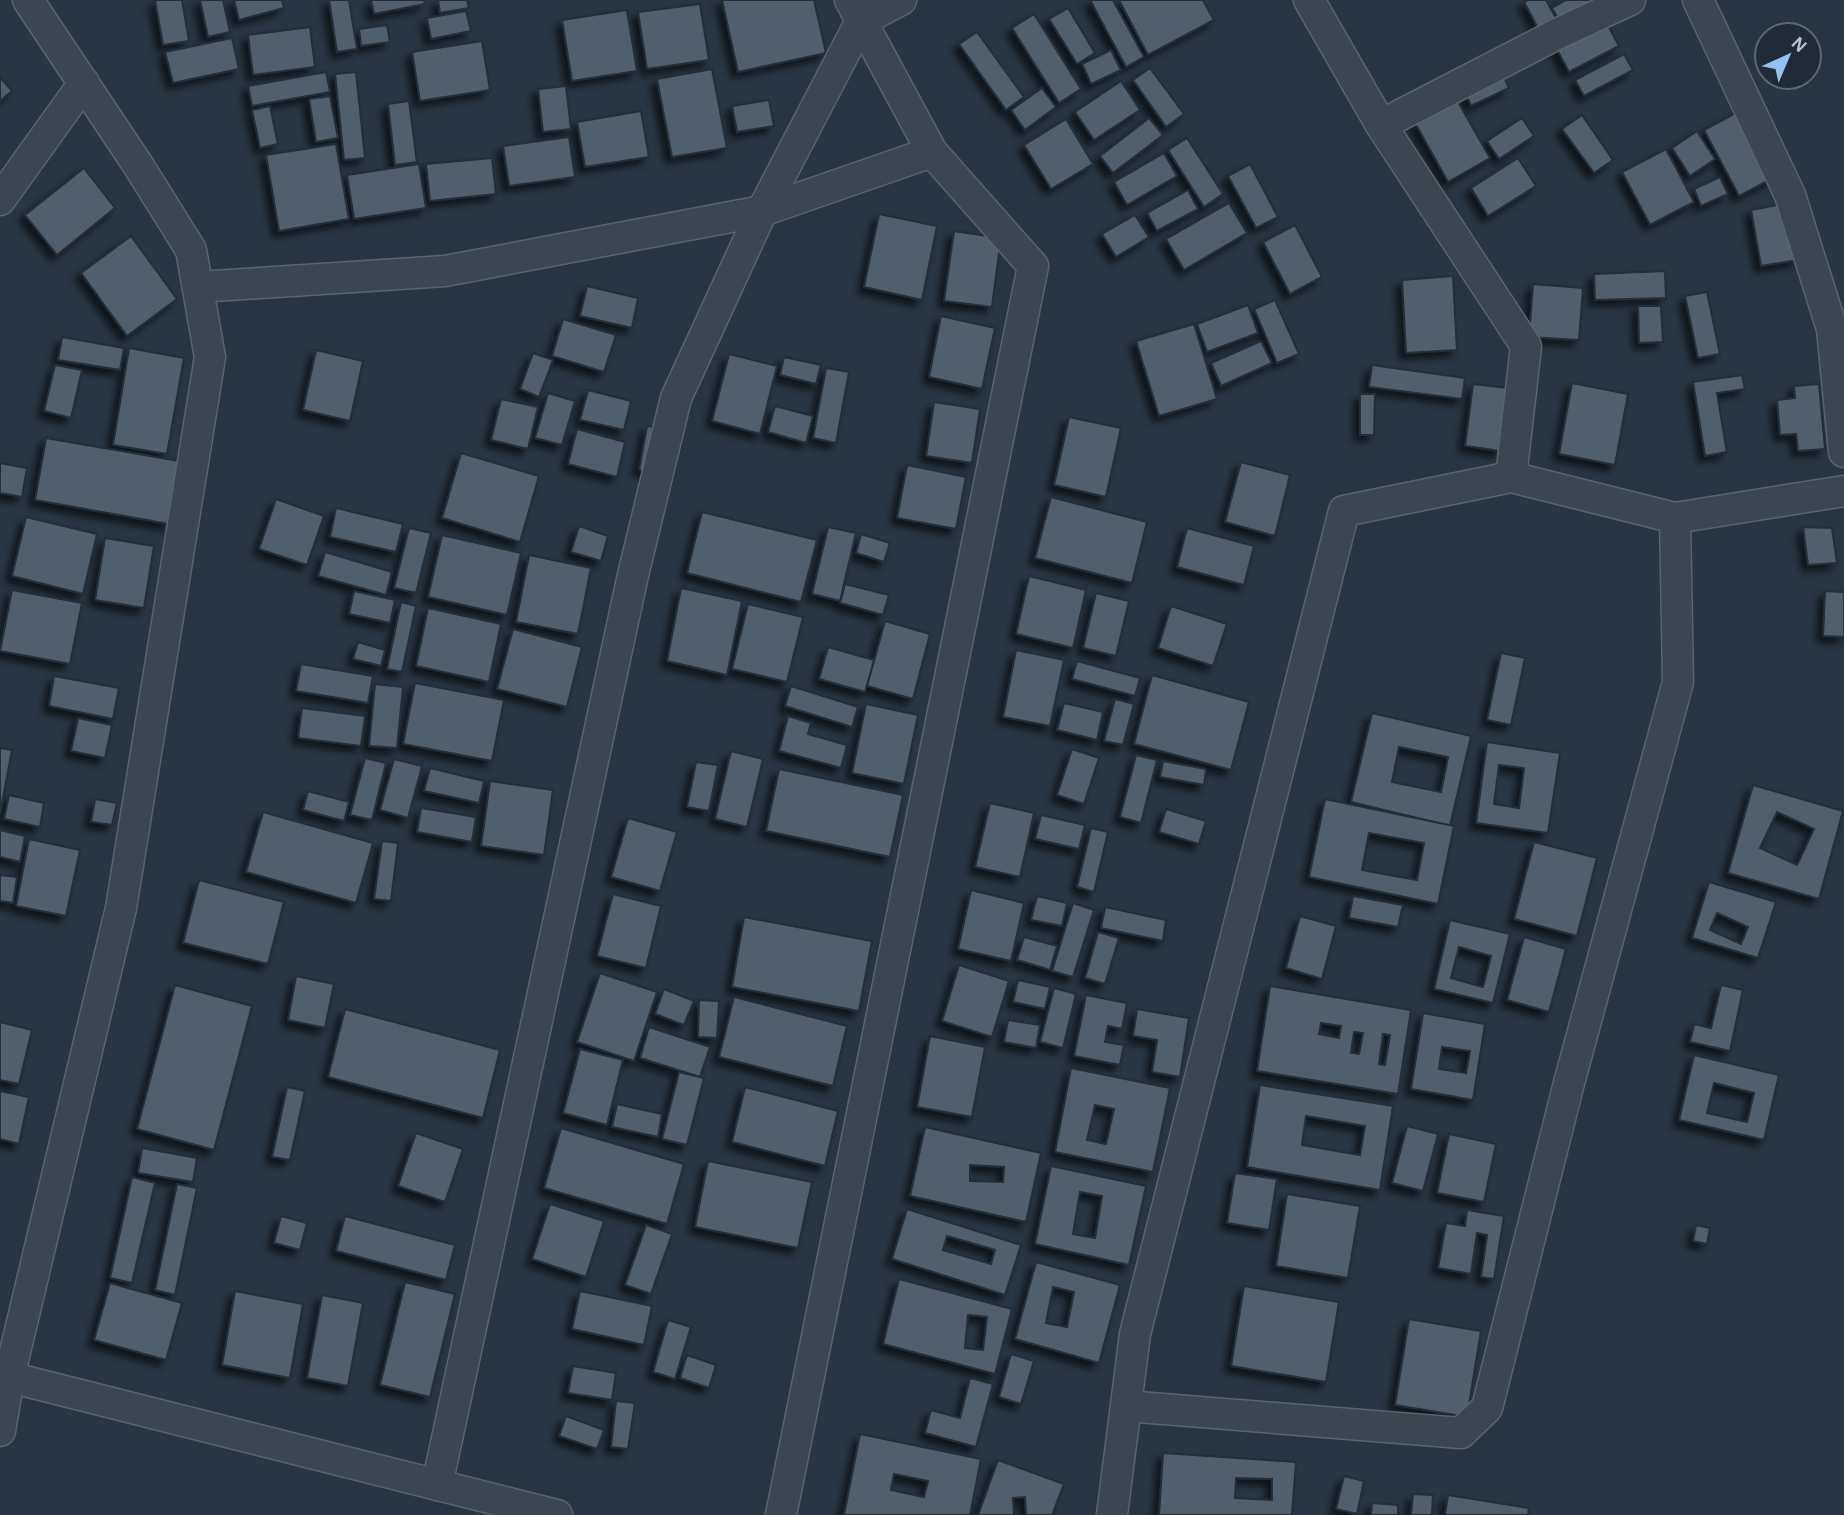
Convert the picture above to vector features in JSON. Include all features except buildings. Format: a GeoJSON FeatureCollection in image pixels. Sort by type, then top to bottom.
{"type":"FeatureCollection","features":[{"type":"Feature","properties":{"kind":"street"},"geometry":{"type":"LineString","coordinates":[[0,1431],[9,1377],[121,908],[210,357],[191,250],[28,0]]}},
{"type":"Feature","properties":{"kind":"street"},"geometry":{"type":"LineString","coordinates":[[856,11],[901,0]]}},
{"type":"Feature","properties":{"kind":"street"},"geometry":{"type":"LineString","coordinates":[[1309,0],[1381,125],[1526,346],[1511,477]]}},
{"type":"Feature","properties":{"kind":"street"},"geometry":{"type":"LineString","coordinates":[[1381,125],[1559,33],[1630,0]]}},
{"type":"Feature","properties":{"kind":"street"},"geometry":{"type":"LineString","coordinates":[[1698,0],[1790,195],[1832,330],[1844,452]]}},
{"type":"Feature","properties":{"kind":"street"},"geometry":{"type":"LineString","coordinates":[[781,1515],[1033,266],[932,152],[856,11]]}},
{"type":"Feature","properties":{"kind":"street"},"geometry":{"type":"LineString","coordinates":[[437,1485],[633,575],[677,398],[856,11]]}},
{"type":"Feature","properties":{"kind":"street"},"geometry":{"type":"LineString","coordinates":[[0,200],[84,83]]}},
{"type":"Feature","properties":{"kind":"street"},"geometry":{"type":"LineString","coordinates":[[198,287],[445,271],[762,211],[932,152]]}},
{"type":"Feature","properties":{"kind":"street"},"geometry":{"type":"LineString","coordinates":[[1112,1515],[1135,1334],[1344,511],[1511,477],[1675,518],[1833,492],[1844,459]]}},
{"type":"Feature","properties":{"kind":"street"},"geometry":{"type":"LineString","coordinates":[[1126,1406],[1461,1433],[1488,1408],[1569,1083],[1678,682],[1675,518]]}},
{"type":"Feature","properties":{"kind":"street"},"geometry":{"type":"LineString","coordinates":[[9,1377],[557,1515]]}}]}
